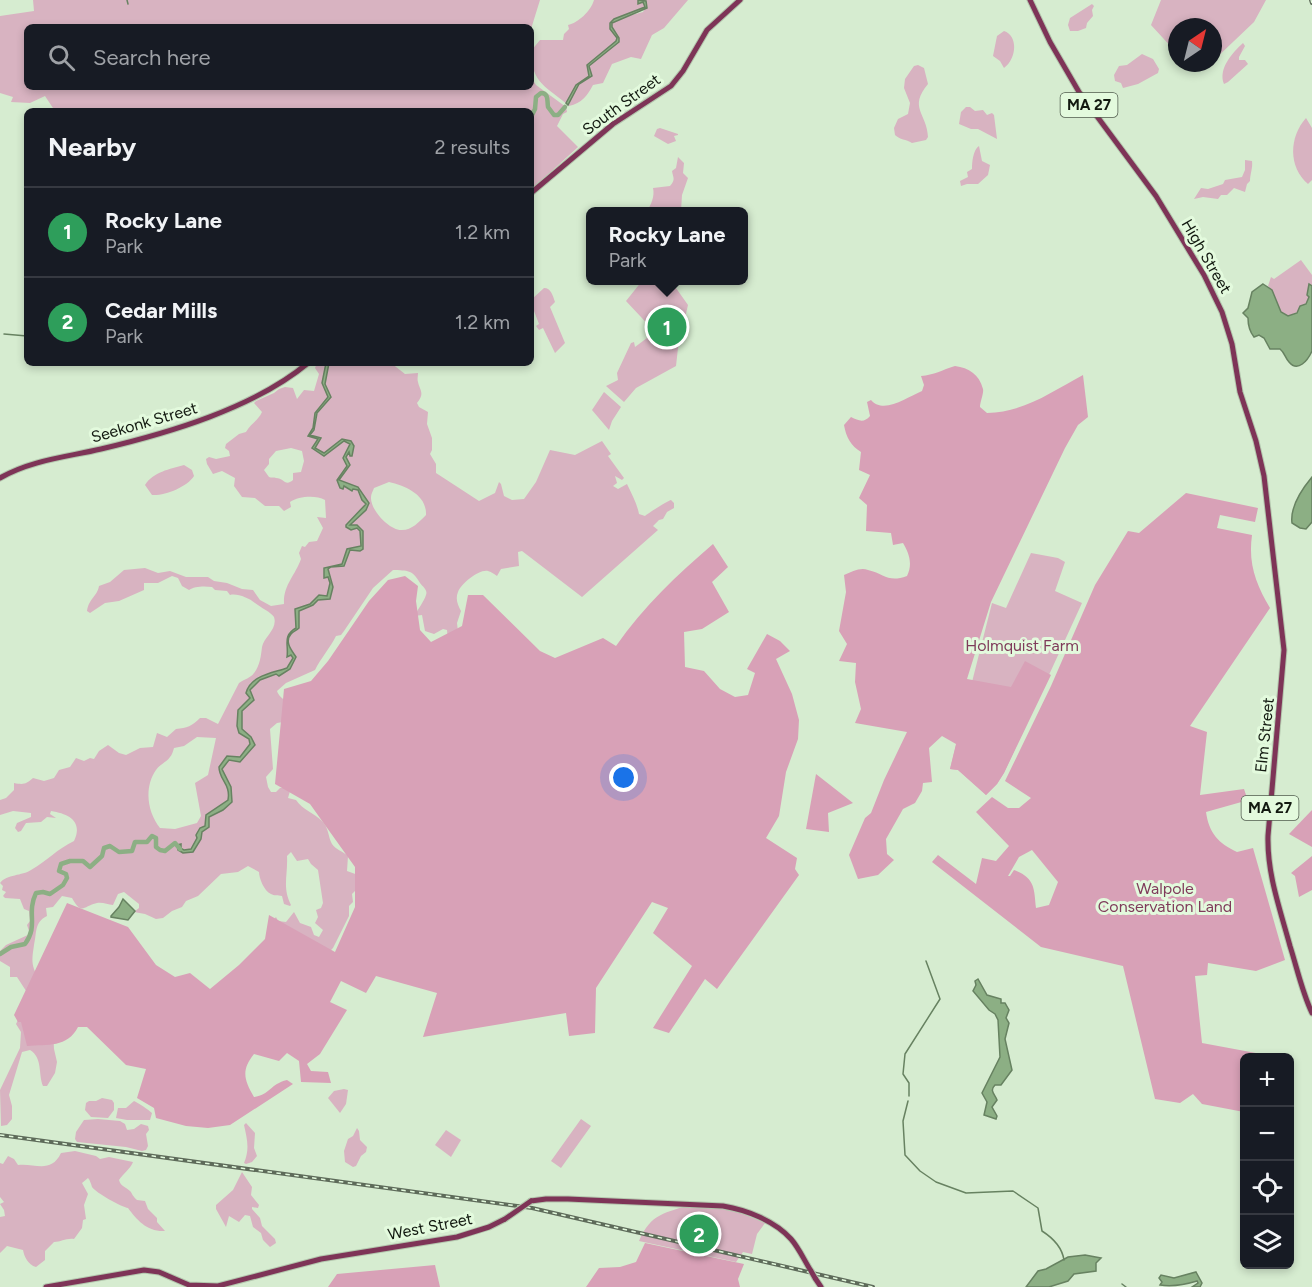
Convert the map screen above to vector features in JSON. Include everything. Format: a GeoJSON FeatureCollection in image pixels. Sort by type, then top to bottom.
{"type":"FeatureCollection","features":[{"type":"Feature","properties":{"kind":"main road","name":"South Street"},"geometry":{"type":"LineString","coordinates":[[534,190],[613,124],[671,86],[683,71],[707,30],[740,0]]}},
{"type":"Feature","properties":{"kind":"main road","name":"High Street"},"geometry":{"type":"LineString","coordinates":[[1030,0],[1047,37],[1079,92],[1156,196],[1215,294],[1232,344],[1240,392],[1263,468],[1278,597]]}},
{"type":"Feature","properties":{"kind":"main road","name":"Seekonk Street"},"geometry":{"type":"LineString","coordinates":[[0,478],[31,465],[128,442],[211,417],[282,384],[304,366]]}},
{"type":"Feature","properties":{"kind":"main road","name":"Elm Street"},"geometry":{"type":"LineString","coordinates":[[1278,597],[1284,650],[1268,836],[1268,861],[1274,890],[1312,1013]]}},
{"type":"Feature","properties":{"kind":"main road","name":"West Street"},"geometry":{"type":"LineString","coordinates":[[46,1287],[144,1270],[159,1272],[189,1285],[218,1286],[321,1259],[457,1237],[489,1227],[531,1201],[546,1199],[723,1206],[739,1210],[784,1233],[795,1244],[821,1287]]}},
{"type":"Feature","properties":{"kind":"green space"},"geometry":{"type":"Polygon","coordinates":[[[33,0],[540,0],[533,24],[24,24],[24,90],[534,90],[534,82],[566,107],[567,112],[563,114],[557,126],[578,147],[534,187],[534,108],[53,108],[45,96],[30,103],[11,102],[13,97],[0,93],[0,16],[34,11],[33,0]]]}},
{"type":"Feature","properties":{"kind":"green space"},"geometry":{"type":"Polygon","coordinates":[[[594,0],[638,0],[645,4],[644,8],[624,17],[643,12],[647,5],[644,0],[688,0],[664,28],[652,35],[641,59],[631,57],[612,64],[603,83],[593,85],[584,98],[569,106],[537,78],[534,71],[534,47],[540,40],[563,40],[564,34],[569,29],[568,25],[584,16],[594,0]]]}},
{"type":"Feature","properties":{"kind":"green space"},"geometry":{"type":"Polygon","coordinates":[[[1161,0],[1266,0],[1254,22],[1222,52],[1222,18],[1168,18],[1168,43],[1151,25],[1161,0]]]}},
{"type":"Feature","properties":{"kind":"green space"},"geometry":{"type":"Polygon","coordinates":[[[1092,4],[1094,6],[1093,16],[1086,28],[1070,31],[1068,25],[1070,18],[1092,4]]]}},
{"type":"Feature","properties":{"kind":"green space"},"geometry":{"type":"Polygon","coordinates":[[[1004,31],[1012,38],[1014,48],[1011,60],[1004,68],[993,56],[997,36],[1004,31]]]}},
{"type":"Feature","properties":{"kind":"green space"},"geometry":{"type":"Polygon","coordinates":[[[1243,43],[1245,46],[1239,60],[1245,60],[1248,64],[1224,84],[1224,67],[1243,43]]]}},
{"type":"Feature","properties":{"kind":"green space"},"geometry":{"type":"Polygon","coordinates":[[[1142,54],[1153,59],[1159,69],[1158,73],[1138,84],[1123,88],[1121,83],[1115,81],[1114,75],[1119,66],[1127,65],[1142,54]]]}},
{"type":"Feature","properties":{"kind":"green space"},"geometry":{"type":"Polygon","coordinates":[[[914,66],[924,68],[928,84],[919,99],[919,105],[928,137],[926,140],[912,143],[897,137],[894,128],[898,119],[908,114],[910,103],[904,88],[905,79],[914,66]]]}},
{"type":"Feature","properties":{"kind":"green space"},"geometry":{"type":"Polygon","coordinates":[[[966,107],[975,111],[983,110],[987,115],[992,113],[994,115],[997,139],[978,129],[959,124],[961,112],[966,107]]]}},
{"type":"Feature","properties":{"kind":"green space"},"geometry":{"type":"Polygon","coordinates":[[[1306,118],[1312,128],[1312,180],[1308,184],[1297,169],[1293,152],[1296,134],[1306,118]]]}},
{"type":"Feature","properties":{"kind":"green space"},"geometry":{"type":"Polygon","coordinates":[[[660,128],[678,134],[674,136],[676,141],[668,144],[654,136],[660,128]]]}},
{"type":"Feature","properties":{"kind":"green space"},"geometry":{"type":"Polygon","coordinates":[[[979,146],[982,161],[990,165],[988,175],[978,184],[961,186],[960,181],[968,177],[967,172],[972,169],[974,153],[979,146]]]}},
{"type":"Feature","properties":{"kind":"green space"},"geometry":{"type":"Polygon","coordinates":[[[678,157],[684,163],[683,173],[688,178],[682,195],[681,207],[649,207],[653,188],[670,186],[674,178],[672,171],[676,168],[678,157]]]}},
{"type":"Feature","properties":{"kind":"green space"},"geometry":{"type":"Polygon","coordinates":[[[1245,160],[1252,161],[1252,164],[1250,181],[1245,192],[1234,188],[1227,195],[1221,195],[1218,199],[1203,197],[1194,199],[1201,188],[1208,189],[1223,184],[1225,180],[1242,177],[1245,160]]]}},
{"type":"Feature","properties":{"kind":"green space"},"geometry":{"type":"Polygon","coordinates":[[[1301,260],[1312,275],[1312,286],[1310,285],[1307,295],[1308,300],[1295,313],[1288,316],[1281,312],[1268,286],[1271,277],[1274,279],[1301,260]]]}},
{"type":"Feature","properties":{"kind":"green space"},"geometry":{"type":"Polygon","coordinates":[[[639,285],[674,285],[688,305],[676,366],[636,388],[624,402],[606,386],[618,380],[617,373],[631,343],[634,342],[635,347],[655,332],[626,301],[639,285]]]}},
{"type":"Feature","properties":{"kind":"green space"},"geometry":{"type":"Polygon","coordinates":[[[546,288],[555,302],[550,307],[565,343],[555,353],[543,328],[539,330],[536,326],[539,324],[534,311],[534,297],[546,288]]]}},
{"type":"Feature","properties":{"kind":"green space"},"geometry":{"type":"Polygon","coordinates":[[[316,366],[395,366],[405,374],[418,373],[421,394],[417,403],[419,407],[428,412],[427,424],[432,438],[430,454],[436,464],[436,473],[479,501],[495,493],[499,482],[504,496],[512,500],[524,499],[536,482],[550,450],[575,455],[602,441],[611,454],[608,456],[624,478],[622,480],[615,476],[617,483],[613,486],[618,489],[627,484],[639,514],[645,516],[671,500],[674,503],[674,508],[653,526],[658,530],[582,597],[522,551],[518,552],[519,566],[501,569],[497,576],[488,571],[480,572],[460,588],[457,595],[461,611],[457,623],[458,632],[475,648],[479,657],[480,689],[485,702],[484,713],[491,719],[501,714],[507,719],[508,727],[514,735],[515,755],[520,760],[536,767],[548,781],[554,782],[554,787],[568,798],[575,823],[567,819],[564,814],[566,810],[559,801],[541,799],[537,789],[525,790],[521,786],[523,779],[509,777],[510,759],[503,753],[502,743],[505,737],[497,737],[476,722],[462,720],[449,729],[438,747],[442,756],[440,764],[435,762],[426,750],[421,750],[416,758],[409,759],[401,752],[399,736],[409,724],[417,729],[427,725],[438,713],[444,698],[453,687],[446,675],[436,677],[428,666],[437,658],[440,644],[446,640],[447,630],[443,629],[434,634],[425,631],[422,615],[415,616],[425,598],[426,590],[412,573],[393,570],[373,588],[341,635],[336,636],[315,670],[286,683],[277,691],[289,703],[306,711],[327,713],[342,703],[354,709],[340,719],[341,725],[333,736],[333,755],[327,765],[323,766],[317,765],[295,750],[283,722],[277,723],[270,729],[273,769],[266,777],[268,787],[271,792],[276,792],[280,788],[288,788],[290,791],[288,798],[296,800],[322,821],[332,844],[348,856],[347,871],[358,875],[363,887],[362,891],[355,891],[352,894],[353,902],[349,906],[349,916],[333,948],[326,955],[313,958],[302,946],[294,948],[290,956],[279,964],[278,986],[280,991],[287,998],[303,999],[309,1012],[309,1019],[298,1032],[293,1031],[290,1039],[270,1054],[262,1050],[250,1038],[241,1037],[236,1045],[233,1069],[226,1082],[222,1082],[231,1037],[228,1020],[247,983],[261,971],[273,955],[271,948],[277,937],[273,925],[274,920],[276,917],[278,921],[286,922],[294,912],[300,923],[311,927],[314,935],[319,937],[323,930],[315,923],[318,917],[316,910],[321,908],[323,903],[318,870],[308,859],[297,861],[291,852],[287,856],[286,887],[290,906],[284,904],[282,896],[268,892],[262,884],[259,872],[248,866],[238,872],[221,874],[198,896],[186,901],[182,907],[163,918],[156,919],[134,912],[139,908],[139,904],[124,892],[118,894],[113,905],[97,903],[83,908],[78,907],[72,898],[62,896],[53,907],[46,908],[47,916],[40,921],[37,928],[32,957],[35,973],[43,984],[44,994],[52,1007],[54,1049],[57,1062],[55,1073],[47,1086],[43,1086],[37,1057],[30,1050],[22,1052],[9,1095],[12,1119],[7,1125],[1,1126],[0,1090],[20,1048],[21,1032],[16,1024],[21,1008],[28,1004],[30,997],[17,977],[10,977],[10,967],[0,961],[0,951],[6,945],[30,934],[27,925],[30,921],[29,911],[24,909],[20,899],[5,898],[3,896],[6,892],[2,890],[3,886],[0,883],[7,878],[31,870],[74,841],[77,829],[76,824],[69,817],[51,811],[50,814],[56,818],[47,817],[41,822],[26,823],[18,832],[15,828],[17,823],[31,817],[31,813],[13,811],[0,815],[0,800],[6,798],[14,790],[14,783],[25,784],[33,778],[44,781],[54,778],[59,770],[70,767],[76,758],[84,761],[94,759],[99,751],[108,745],[126,755],[140,748],[153,747],[157,733],[167,737],[176,729],[189,726],[200,718],[206,718],[218,724],[239,683],[251,676],[258,667],[263,643],[274,625],[273,615],[250,599],[230,595],[227,591],[215,590],[206,586],[189,590],[182,586],[178,578],[172,576],[158,583],[144,583],[144,590],[119,601],[105,603],[90,613],[87,611],[88,607],[99,586],[110,582],[124,570],[145,568],[158,573],[170,571],[186,577],[208,577],[214,581],[253,590],[260,600],[271,606],[284,604],[287,586],[301,559],[299,553],[302,546],[305,547],[309,542],[317,541],[323,528],[317,517],[326,518],[325,500],[312,497],[298,498],[290,502],[291,507],[284,511],[279,506],[265,506],[255,498],[242,497],[234,486],[235,478],[222,471],[213,474],[206,459],[230,456],[229,451],[225,448],[226,444],[239,434],[246,432],[262,412],[254,403],[256,401],[285,387],[293,388],[297,399],[304,390],[314,391],[319,374],[316,366]],[[329,397],[315,413],[313,428],[308,436],[318,439],[312,448],[324,456],[344,441],[350,444],[343,458],[347,466],[337,480],[340,488],[343,489],[344,486],[351,491],[358,489],[366,504],[346,525],[351,530],[357,528],[360,531],[361,547],[347,549],[342,564],[324,568],[324,578],[328,577],[331,583],[327,596],[319,595],[310,604],[295,609],[296,628],[289,634],[287,640],[287,657],[291,655],[293,658],[287,668],[257,678],[248,687],[246,693],[250,698],[238,710],[237,726],[239,733],[249,739],[250,744],[240,757],[227,756],[219,767],[228,790],[228,800],[206,815],[205,826],[200,828],[196,835],[198,838],[191,849],[184,850],[181,844],[177,845],[178,850],[183,853],[193,852],[201,839],[202,831],[209,827],[209,817],[232,802],[231,787],[222,769],[229,760],[240,762],[255,745],[251,737],[242,729],[242,711],[254,700],[250,691],[260,680],[276,674],[279,676],[290,669],[296,657],[288,640],[299,628],[299,611],[313,605],[318,600],[330,599],[333,587],[328,569],[344,566],[350,550],[363,549],[362,531],[357,525],[350,525],[366,510],[369,503],[358,487],[339,480],[350,465],[346,457],[349,452],[352,456],[354,446],[351,441],[342,439],[324,453],[315,448],[321,438],[310,435],[314,428],[318,413],[329,397]],[[291,448],[276,451],[269,459],[269,464],[264,470],[269,477],[290,482],[293,480],[293,473],[301,472],[304,461],[302,451],[291,448]],[[389,482],[374,488],[371,497],[374,508],[392,527],[402,530],[409,529],[426,515],[423,502],[414,492],[389,482]],[[455,657],[449,669],[457,682],[461,682],[470,668],[465,661],[455,657]],[[310,717],[294,720],[293,729],[301,743],[312,735],[319,722],[310,717]],[[197,737],[184,746],[174,748],[169,759],[159,766],[152,777],[149,792],[150,807],[160,828],[175,829],[197,823],[201,816],[195,783],[208,775],[216,738],[197,737]],[[258,995],[251,999],[249,1013],[276,1034],[286,1033],[290,1013],[277,999],[258,995]]]}},
{"type":"Feature","properties":{"kind":"green space"},"geometry":{"type":"Polygon","coordinates":[[[955,366],[969,370],[979,379],[983,391],[980,407],[987,413],[1001,412],[1026,405],[1083,375],[1088,417],[1078,425],[1065,448],[991,602],[967,679],[1011,687],[1025,661],[1051,675],[1004,773],[986,795],[958,770],[950,769],[956,744],[942,736],[929,748],[932,782],[923,783],[922,791],[915,803],[903,809],[886,839],[887,854],[894,860],[878,875],[858,879],[849,855],[865,818],[871,813],[907,732],[855,723],[861,709],[855,682],[856,663],[839,661],[847,644],[839,631],[846,592],[844,575],[865,569],[895,579],[901,578],[907,576],[910,563],[903,543],[893,545],[891,533],[866,531],[867,505],[859,498],[870,475],[859,470],[861,452],[850,441],[844,425],[851,417],[861,421],[870,416],[867,402],[871,400],[882,406],[896,403],[922,391],[924,385],[921,376],[955,366]]]}},
{"type":"Feature","properties":{"kind":"green space"},"geometry":{"type":"Polygon","coordinates":[[[604,392],[621,407],[609,430],[592,410],[604,392]]]}},
{"type":"Feature","properties":{"kind":"green space"},"geometry":{"type":"Polygon","coordinates":[[[184,465],[192,470],[194,476],[191,480],[175,490],[152,495],[145,485],[152,477],[184,465]]]}},
{"type":"Feature","properties":{"kind":"green space","name":"Walpole Conservation Land"},"geometry":{"type":"Polygon","coordinates":[[[1186,493],[1258,508],[1255,522],[1220,515],[1217,528],[1252,535],[1252,565],[1270,608],[1190,726],[1207,732],[1200,795],[1244,789],[1245,801],[1206,812],[1207,819],[1212,832],[1230,849],[1237,852],[1253,848],[1285,960],[1256,971],[1208,963],[1207,975],[1195,976],[1202,1043],[1256,1053],[1240,1053],[1240,1111],[1202,1104],[1193,1094],[1180,1103],[1155,1099],[1123,966],[1041,947],[932,862],[938,855],[976,884],[982,858],[996,861],[1009,846],[976,812],[992,797],[1008,808],[1019,808],[1031,798],[1005,781],[1051,686],[1095,585],[1128,531],[1139,533],[1186,493]],[[1032,850],[1019,857],[1008,876],[1014,870],[1026,876],[1034,889],[1036,908],[1049,905],[1058,882],[1032,850]]]}},
{"type":"Feature","properties":{"kind":"green space"},"geometry":{"type":"Polygon","coordinates":[[[713,544],[728,567],[712,582],[729,612],[702,629],[684,632],[685,667],[704,671],[720,689],[735,697],[748,695],[755,673],[747,669],[767,634],[780,641],[790,651],[776,659],[792,694],[799,720],[798,739],[786,772],[779,816],[766,838],[797,858],[795,869],[799,875],[717,989],[705,979],[669,1033],[653,1028],[692,966],[653,933],[668,908],[652,902],[596,988],[595,1033],[569,1036],[566,1013],[423,1037],[437,993],[376,976],[366,993],[341,981],[330,1002],[347,1010],[320,1054],[307,1064],[311,1071],[328,1072],[331,1083],[301,1082],[299,1061],[287,1053],[279,1061],[254,1054],[247,1065],[245,1075],[254,1097],[264,1094],[287,1080],[293,1084],[230,1125],[208,1128],[186,1126],[156,1118],[154,1108],[137,1098],[146,1069],[126,1065],[87,1027],[78,1027],[74,1034],[63,1042],[27,1046],[21,1022],[18,1022],[14,1015],[67,903],[128,927],[156,965],[175,977],[190,973],[210,989],[265,939],[269,915],[335,952],[355,907],[355,867],[310,804],[275,784],[284,689],[311,681],[328,661],[369,601],[388,580],[405,576],[418,586],[416,601],[420,630],[431,642],[462,626],[468,595],[483,595],[540,651],[555,658],[603,638],[616,646],[661,592],[713,544]]]}},
{"type":"Feature","properties":{"kind":"green space","name":"Holmquist Farm"},"geometry":{"type":"Polygon","coordinates":[[[1031,553],[1058,558],[1065,562],[1055,591],[1082,603],[1004,773],[986,795],[958,770],[950,769],[992,603],[1006,608],[1031,553]]]}},
{"type":"Feature","properties":{"kind":"green space"},"geometry":{"type":"Polygon","coordinates":[[[816,774],[853,803],[828,813],[829,832],[806,829],[816,774]]]}},
{"type":"Feature","properties":{"kind":"green space"},"geometry":{"type":"Polygon","coordinates":[[[1312,810],[1312,847],[1289,834],[1312,810]]]}},
{"type":"Feature","properties":{"kind":"green space"},"geometry":{"type":"Polygon","coordinates":[[[1312,856],[1312,890],[1299,897],[1295,876],[1291,873],[1312,856]]]}},
{"type":"Feature","properties":{"kind":"green space"},"geometry":{"type":"Polygon","coordinates":[[[348,1090],[346,1104],[340,1113],[328,1098],[334,1091],[348,1090]]]}},
{"type":"Feature","properties":{"kind":"green space"},"geometry":{"type":"Polygon","coordinates":[[[102,1098],[112,1100],[114,1110],[108,1118],[91,1117],[85,1110],[86,1103],[102,1098]]]}},
{"type":"Feature","properties":{"kind":"green space"},"geometry":{"type":"Polygon","coordinates":[[[134,1101],[152,1113],[150,1120],[116,1118],[118,1108],[126,1108],[134,1101]]]}},
{"type":"Feature","properties":{"kind":"green space"},"geometry":{"type":"Polygon","coordinates":[[[581,1119],[591,1126],[561,1168],[551,1161],[581,1119]]]}},
{"type":"Feature","properties":{"kind":"green space"},"geometry":{"type":"Polygon","coordinates":[[[84,1120],[120,1121],[125,1124],[127,1130],[134,1129],[141,1124],[148,1126],[146,1150],[77,1142],[76,1132],[84,1120]]]}},
{"type":"Feature","properties":{"kind":"green space"},"geometry":{"type":"Polygon","coordinates":[[[246,1123],[255,1133],[254,1148],[257,1156],[252,1162],[246,1164],[244,1163],[247,1144],[244,1125],[246,1123]]]}},
{"type":"Feature","properties":{"kind":"green space"},"geometry":{"type":"Polygon","coordinates":[[[357,1128],[360,1140],[367,1147],[366,1152],[353,1167],[345,1162],[344,1151],[348,1139],[353,1136],[357,1128]]]}},
{"type":"Feature","properties":{"kind":"green space"},"geometry":{"type":"Polygon","coordinates":[[[446,1130],[461,1140],[451,1157],[435,1145],[446,1130]]]}},
{"type":"Feature","properties":{"kind":"green space"},"geometry":{"type":"Polygon","coordinates":[[[75,1151],[100,1159],[109,1157],[133,1162],[119,1180],[134,1198],[145,1201],[148,1209],[165,1231],[153,1230],[143,1224],[128,1208],[94,1190],[88,1178],[82,1183],[88,1194],[84,1205],[86,1219],[83,1220],[82,1228],[74,1239],[54,1242],[45,1251],[45,1260],[36,1267],[25,1257],[23,1250],[7,1246],[0,1253],[0,1217],[5,1216],[0,1204],[4,1202],[0,1197],[0,1163],[3,1164],[8,1156],[18,1165],[42,1166],[52,1163],[61,1153],[75,1151]]]}},
{"type":"Feature","properties":{"kind":"green space"},"geometry":{"type":"Polygon","coordinates":[[[242,1172],[252,1187],[251,1195],[259,1205],[258,1208],[252,1207],[252,1209],[260,1218],[262,1226],[275,1239],[276,1243],[270,1247],[263,1240],[261,1233],[253,1227],[250,1216],[245,1215],[239,1222],[229,1216],[226,1227],[216,1209],[216,1205],[233,1190],[242,1172]]]}},
{"type":"Feature","properties":{"kind":"green space"},"geometry":{"type":"Polygon","coordinates":[[[693,1204],[724,1206],[765,1223],[757,1234],[752,1254],[743,1252],[736,1262],[639,1241],[654,1219],[667,1212],[693,1204]]]}},
{"type":"Feature","properties":{"kind":"green space"},"geometry":{"type":"Polygon","coordinates":[[[645,1243],[744,1264],[738,1279],[740,1287],[586,1287],[599,1268],[620,1267],[636,1262],[645,1243]]]}},
{"type":"Feature","properties":{"kind":"green space"},"geometry":{"type":"Polygon","coordinates":[[[435,1265],[440,1287],[328,1287],[337,1274],[435,1265]]]}},
{"type":"Feature","properties":{"kind":"shaded area"},"geometry":{"type":"Polygon","coordinates":[[[638,0],[646,1],[647,8],[612,23],[619,42],[589,66],[592,76],[579,84],[568,105],[566,103],[576,85],[589,76],[587,65],[616,41],[617,38],[610,29],[610,23],[614,19],[645,7],[643,2],[638,4],[638,0]]]}},
{"type":"Feature","properties":{"kind":"shaded area"},"geometry":{"type":"Polygon","coordinates":[[[1263,284],[1272,290],[1281,312],[1288,316],[1297,313],[1300,306],[1306,304],[1309,297],[1307,295],[1309,284],[1312,286],[1312,351],[1299,366],[1292,365],[1280,349],[1270,349],[1264,338],[1259,335],[1254,337],[1251,333],[1248,318],[1243,313],[1248,308],[1252,292],[1263,284]]]}},
{"type":"Feature","properties":{"kind":"shaded area"},"geometry":{"type":"Polygon","coordinates":[[[325,366],[328,366],[325,384],[331,397],[317,413],[314,430],[310,435],[321,438],[315,448],[324,453],[342,439],[351,441],[354,446],[352,456],[349,452],[346,457],[350,465],[339,480],[358,487],[369,503],[366,510],[350,525],[357,525],[363,531],[363,549],[350,550],[344,566],[328,569],[333,587],[330,599],[318,600],[313,605],[299,611],[299,628],[288,640],[296,657],[290,669],[279,676],[276,674],[260,680],[250,690],[254,700],[242,711],[242,729],[251,737],[255,745],[240,762],[229,760],[222,769],[231,787],[232,802],[209,817],[209,827],[202,832],[201,839],[193,852],[183,853],[178,850],[177,845],[181,844],[184,850],[191,849],[200,828],[205,826],[206,815],[228,800],[228,790],[219,767],[227,756],[240,757],[250,744],[249,739],[239,733],[237,726],[238,710],[250,698],[246,693],[249,687],[257,678],[287,668],[293,658],[291,655],[287,657],[287,641],[289,634],[296,628],[295,609],[310,604],[319,595],[327,596],[330,583],[328,577],[324,578],[324,568],[342,564],[347,549],[361,546],[360,531],[357,528],[351,530],[346,525],[366,504],[358,490],[353,489],[352,491],[344,486],[343,489],[340,488],[337,480],[347,466],[343,458],[350,444],[344,441],[324,456],[312,448],[318,439],[308,436],[313,428],[315,413],[328,397],[322,383],[325,366]]]}},
{"type":"Feature","properties":{"kind":"shaded area"},"geometry":{"type":"Polygon","coordinates":[[[1312,477],[1312,522],[1306,529],[1300,528],[1292,523],[1293,511],[1312,477]]]}},
{"type":"Feature","properties":{"kind":"shaded area"},"geometry":{"type":"Polygon","coordinates":[[[123,899],[135,911],[128,920],[111,917],[119,907],[123,899]]]}},
{"type":"Feature","properties":{"kind":"shaded area"},"geometry":{"type":"Polygon","coordinates":[[[978,979],[987,995],[1001,999],[1001,1003],[1005,1003],[1009,1010],[1006,1018],[1009,1023],[1005,1039],[1012,1070],[1001,1085],[995,1085],[992,1089],[997,1100],[992,1107],[997,1116],[996,1119],[984,1115],[987,1102],[982,1093],[1000,1057],[998,1020],[973,991],[975,981],[978,979]]]}},
{"type":"Feature","properties":{"kind":"shaded area"},"geometry":{"type":"Polygon","coordinates":[[[1085,1255],[1101,1258],[1096,1263],[1096,1271],[1074,1274],[1068,1281],[1049,1287],[1026,1287],[1038,1271],[1068,1257],[1085,1255]]]}},
{"type":"Feature","properties":{"kind":"shaded area"},"geometry":{"type":"Polygon","coordinates":[[[1196,1272],[1202,1283],[1200,1287],[1192,1287],[1198,1283],[1197,1281],[1169,1286],[1160,1285],[1161,1275],[1174,1278],[1196,1272]]]}},
{"type":"Feature","properties":{"kind":"waterway"},"geometry":{"type":"LineString","coordinates":[[127,0],[128,4]]}},
{"type":"Feature","properties":{"kind":"waterway"},"geometry":{"type":"LineString","coordinates":[[534,111],[536,97],[541,93],[546,96],[548,107],[554,115],[558,115],[565,107]]}},
{"type":"Feature","properties":{"kind":"waterway"},"geometry":{"type":"LineString","coordinates":[[4,334],[24,336]]}},
{"type":"Feature","properties":{"kind":"waterway"},"geometry":{"type":"LineString","coordinates":[[0,954],[11,947],[25,944],[31,931],[32,907],[36,893],[50,894],[63,885],[67,878],[66,874],[59,871],[61,864],[83,861],[90,867],[102,856],[104,848],[110,846],[119,852],[132,851],[135,842],[147,842],[152,836],[156,838],[156,847],[160,850],[165,851],[175,843],[180,849]]}},
{"type":"Feature","properties":{"kind":"waterway"},"geometry":{"type":"LineString","coordinates":[[909,1096],[909,1083],[903,1074],[905,1054],[940,999],[926,961]]}},
{"type":"Feature","properties":{"kind":"waterway"},"geometry":{"type":"LineString","coordinates":[[908,1101],[903,1121],[905,1155],[920,1171],[936,1182],[966,1193],[1013,1191],[1038,1208],[1042,1231],[1056,1243],[1064,1260]]}},
{"type":"Feature","properties":{"kind":"waterway"},"geometry":{"type":"LineString","coordinates":[[1122,1284],[1126,1287]]}},
{"type":"Feature","properties":{"kind":"railway"},"geometry":{"type":"LineString","coordinates":[[0,1135],[532,1208],[873,1287]]}},
{"type":"Feature","properties":{"kind":"place","name":"Rocky Lane"},"geometry":{"type":"Point","coordinates":[667,327]}},
{"type":"Feature","properties":{"kind":"place","name":"Cedar Mills"},"geometry":{"type":"Point","coordinates":[699,1234]}}]}
